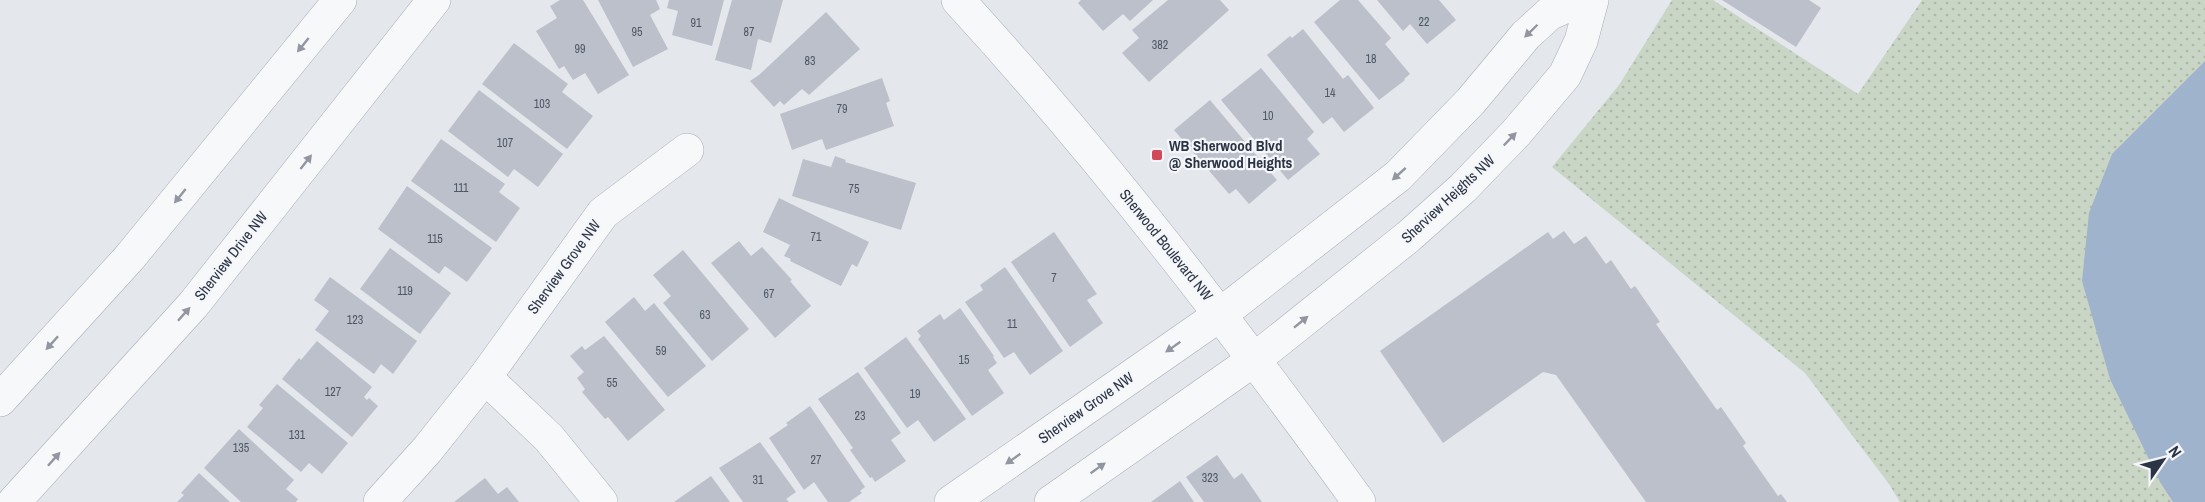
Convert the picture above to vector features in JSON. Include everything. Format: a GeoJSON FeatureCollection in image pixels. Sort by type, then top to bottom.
{"type":"FeatureCollection","features":[{"type":"Feature","properties":{"kind":"street"},"geometry":{"type":"LineString","coordinates":[[0,400],[130,257],[340,0]]}},
{"type":"Feature","properties":{"kind":"street","name":"Sherview Drive NW"},"geometry":{"type":"LineString","coordinates":[[14,502],[193,305],[435,0]]}},
{"type":"Feature","properties":{"kind":"street","name":"Sherwood Boulevard NW"},"geometry":{"type":"LineString","coordinates":[[958,0],[1082,141],[1221,314],[1359,502]]}},
{"type":"Feature","properties":{"kind":"street"},"geometry":{"type":"LineString","coordinates":[[1221,314],[1398,176],[1464,109],[1526,35],[1549,14],[1580,0]]}},
{"type":"Feature","properties":{"kind":"street","name":"Sherview Heights NW"},"geometry":{"type":"LineString","coordinates":[[1255,359],[1408,237],[1463,188],[1516,133],[1565,75],[1581,41],[1592,0]]}},
{"type":"Feature","properties":{"kind":"street","name":"Sherview Grove NW"},"geometry":{"type":"LineString","coordinates":[[380,502],[427,450],[485,377],[603,213],[687,150]]}},
{"type":"Feature","properties":{"kind":"street","name":"Sherview Grove NW"},"geometry":{"type":"LineString","coordinates":[[951,502],[1221,314]]}},
{"type":"Feature","properties":{"kind":"street"},"geometry":{"type":"LineString","coordinates":[[1051,502],[1255,359]]}},
{"type":"Feature","properties":{"kind":"street"},"geometry":{"type":"LineString","coordinates":[[485,377],[549,438],[601,502]]}},
{"type":"Feature","properties":{"kind":"green space"},"geometry":{"type":"Polygon","coordinates":[[[1672,0],[1713,0],[1858,94],[1922,0],[2205,0],[2205,502],[1900,502],[1889,484],[1805,373],[1552,167],[1619,85],[1672,0]]]}},
{"type":"Feature","properties":{"kind":"water"},"geometry":{"type":"Polygon","coordinates":[[[2205,61],[2205,502],[2173,502],[2160,482],[2110,379],[2082,281],[2089,213],[2112,154],[2205,61]]]}},
{"type":"Feature","properties":{"kind":"building"},"geometry":{"type":"Polygon","coordinates":[[[560,0],[583,0],[629,75],[598,94],[585,73],[573,80],[564,66],[559,69],[536,31],[557,18],[550,6],[560,0]]]}},
{"type":"Feature","properties":{"kind":"building"},"geometry":{"type":"Polygon","coordinates":[[[598,0],[656,0],[660,9],[650,15],[668,49],[633,67],[598,0]]]}},
{"type":"Feature","properties":{"kind":"building"},"geometry":{"type":"Polygon","coordinates":[[[669,0],[724,0],[712,46],[672,35],[678,11],[667,8],[669,0]]]}},
{"type":"Feature","properties":{"kind":"building"},"geometry":{"type":"Polygon","coordinates":[[[732,0],[783,0],[771,43],[758,39],[751,70],[715,60],[732,0]]]}},
{"type":"Feature","properties":{"kind":"building"},"geometry":{"type":"Polygon","coordinates":[[[1081,0],[1153,0],[1130,21],[1123,14],[1103,31],[1078,3],[1081,0]]]}},
{"type":"Feature","properties":{"kind":"building"},"geometry":{"type":"Polygon","coordinates":[[[1168,0],[1220,0],[1229,10],[1149,82],[1122,53],[1139,38],[1132,30],[1168,0]]]}},
{"type":"Feature","properties":{"kind":"building"},"geometry":{"type":"Polygon","coordinates":[[[1340,0],[1358,0],[1391,38],[1385,44],[1410,74],[1379,100],[1314,22],[1340,0]]]}},
{"type":"Feature","properties":{"kind":"building"},"geometry":{"type":"Polygon","coordinates":[[[1377,0],[1439,0],[1456,20],[1427,44],[1410,24],[1403,31],[1377,0]]]}},
{"type":"Feature","properties":{"kind":"building"},"geometry":{"type":"Polygon","coordinates":[[[1722,0],[1809,0],[1821,8],[1796,47],[1722,0]]]}},
{"type":"Feature","properties":{"kind":"building"},"geometry":{"type":"Polygon","coordinates":[[[826,12],[860,49],[809,95],[802,89],[784,105],[780,101],[774,107],[750,81],[826,12]]]}},
{"type":"Feature","properties":{"kind":"building"},"geometry":{"type":"Polygon","coordinates":[[[1303,29],[1343,79],[1348,75],[1374,108],[1344,132],[1332,117],[1323,124],[1267,55],[1290,36],[1292,38],[1303,29]]]}},
{"type":"Feature","properties":{"kind":"building"},"geometry":{"type":"Polygon","coordinates":[[[514,43],[568,84],[562,92],[593,116],[567,149],[482,84],[514,43]]]}},
{"type":"Feature","properties":{"kind":"building"},"geometry":{"type":"Polygon","coordinates":[[[1261,68],[1314,132],[1307,139],[1320,154],[1288,180],[1221,100],[1261,68]]]}},
{"type":"Feature","properties":{"kind":"building"},"geometry":{"type":"Polygon","coordinates":[[[882,78],[890,101],[886,103],[894,126],[826,150],[822,139],[792,150],[780,114],[882,78]]]}},
{"type":"Feature","properties":{"kind":"building"},"geometry":{"type":"Polygon","coordinates":[[[479,90],[563,154],[538,187],[514,169],[508,177],[448,131],[479,90]]]}},
{"type":"Feature","properties":{"kind":"building"},"geometry":{"type":"Polygon","coordinates":[[[1210,100],[1277,180],[1249,204],[1236,189],[1229,194],[1174,130],[1210,100]]]}},
{"type":"Feature","properties":{"kind":"building"},"geometry":{"type":"Polygon","coordinates":[[[441,139],[505,184],[499,192],[520,208],[496,242],[411,181],[441,139]]]}},
{"type":"Feature","properties":{"kind":"building"},"geometry":{"type":"Polygon","coordinates":[[[835,156],[846,160],[845,162],[916,183],[901,230],[792,196],[803,159],[831,167],[835,156]]]}},
{"type":"Feature","properties":{"kind":"building"},"geometry":{"type":"Polygon","coordinates":[[[407,186],[492,248],[467,282],[445,266],[439,274],[378,229],[407,186]]]}},
{"type":"Feature","properties":{"kind":"building"},"geometry":{"type":"Polygon","coordinates":[[[779,198],[869,242],[857,267],[852,264],[841,286],[790,261],[791,259],[784,256],[790,245],[763,232],[779,198]]]}},
{"type":"Feature","properties":{"kind":"building"},"geometry":{"type":"Polygon","coordinates":[[[1564,231],[1574,244],[1586,236],[1606,264],[1611,260],[1631,289],[1635,286],[1660,322],[1656,324],[1717,410],[1721,407],[1746,443],[1743,446],[1778,496],[1781,494],[1787,502],[1646,502],[1556,375],[1543,372],[1443,443],[1380,351],[1548,232],[1553,239],[1564,231]]]}},
{"type":"Feature","properties":{"kind":"building"},"geometry":{"type":"Polygon","coordinates":[[[1054,232],[1097,294],[1087,300],[1103,323],[1070,347],[1011,262],[1054,232]]]}},
{"type":"Feature","properties":{"kind":"building"},"geometry":{"type":"Polygon","coordinates":[[[739,241],[751,256],[762,247],[792,280],[790,281],[811,306],[775,338],[711,263],[739,241]]]}},
{"type":"Feature","properties":{"kind":"building"},"geometry":{"type":"Polygon","coordinates":[[[390,248],[451,293],[420,334],[360,289],[390,248]]]}},
{"type":"Feature","properties":{"kind":"building"},"geometry":{"type":"Polygon","coordinates":[[[683,250],[749,329],[712,361],[663,303],[671,296],[653,275],[683,250]]]}},
{"type":"Feature","properties":{"kind":"building"},"geometry":{"type":"Polygon","coordinates":[[[1005,267],[1063,351],[1030,375],[1014,352],[1004,358],[965,302],[983,290],[980,285],[1005,267]]]}},
{"type":"Feature","properties":{"kind":"building"},"geometry":{"type":"Polygon","coordinates":[[[330,277],[417,341],[393,374],[381,364],[374,374],[315,330],[329,311],[314,300],[330,277]]]}},
{"type":"Feature","properties":{"kind":"building"},"geometry":{"type":"Polygon","coordinates":[[[634,297],[645,311],[654,303],[706,366],[668,397],[605,322],[634,297]]]}},
{"type":"Feature","properties":{"kind":"building"},"geometry":{"type":"Polygon","coordinates":[[[960,308],[994,356],[997,363],[988,370],[1004,393],[972,416],[918,339],[921,336],[917,331],[940,314],[944,320],[960,308]]]}},
{"type":"Feature","properties":{"kind":"building"},"geometry":{"type":"Polygon","coordinates":[[[604,336],[665,410],[628,441],[608,417],[605,419],[582,392],[585,389],[577,378],[584,372],[570,356],[582,346],[585,350],[604,336]]]}},
{"type":"Feature","properties":{"kind":"building"},"geometry":{"type":"Polygon","coordinates":[[[906,337],[966,419],[934,442],[918,420],[907,428],[864,368],[906,337]]]}},
{"type":"Feature","properties":{"kind":"building"},"geometry":{"type":"Polygon","coordinates":[[[317,341],[372,387],[364,397],[367,400],[369,398],[378,406],[352,437],[282,379],[317,341]]]}},
{"type":"Feature","properties":{"kind":"building"},"geometry":{"type":"Polygon","coordinates":[[[858,372],[901,433],[891,440],[906,461],[875,482],[850,450],[853,448],[818,399],[858,372]]]}},
{"type":"Feature","properties":{"kind":"building"},"geometry":{"type":"Polygon","coordinates":[[[277,384],[348,443],[322,474],[309,463],[301,472],[247,427],[263,408],[259,405],[277,384]]]}},
{"type":"Feature","properties":{"kind":"building"},"geometry":{"type":"Polygon","coordinates":[[[810,406],[865,487],[860,491],[862,493],[849,502],[828,502],[814,482],[804,490],[769,438],[810,406]]]}},
{"type":"Feature","properties":{"kind":"building"},"geometry":{"type":"Polygon","coordinates":[[[239,429],[294,480],[286,489],[298,499],[296,502],[241,502],[204,468],[239,429]]]}},
{"type":"Feature","properties":{"kind":"building"},"geometry":{"type":"Polygon","coordinates":[[[760,442],[796,492],[786,499],[789,502],[743,502],[719,468],[760,442]]]}},
{"type":"Feature","properties":{"kind":"building"},"geometry":{"type":"Polygon","coordinates":[[[1217,455],[1234,479],[1242,473],[1262,502],[1204,502],[1186,477],[1217,455]]]}},
{"type":"Feature","properties":{"kind":"building"},"geometry":{"type":"Polygon","coordinates":[[[199,473],[230,502],[177,502],[184,495],[181,493],[199,473]]]}},
{"type":"Feature","properties":{"kind":"building"},"geometry":{"type":"Polygon","coordinates":[[[711,476],[730,502],[674,502],[711,476]]]}},
{"type":"Feature","properties":{"kind":"building"},"geometry":{"type":"Polygon","coordinates":[[[485,478],[498,494],[507,487],[519,502],[454,502],[485,478]]]}},
{"type":"Feature","properties":{"kind":"building"},"geometry":{"type":"Polygon","coordinates":[[[1180,481],[1194,502],[1151,502],[1180,481]]]}},
{"type":"Feature","properties":{"kind":"place","name":"WB Sherwood Blvd @ Sherwood Heights"},"geometry":{"type":"Point","coordinates":[1157,155]}}]}
